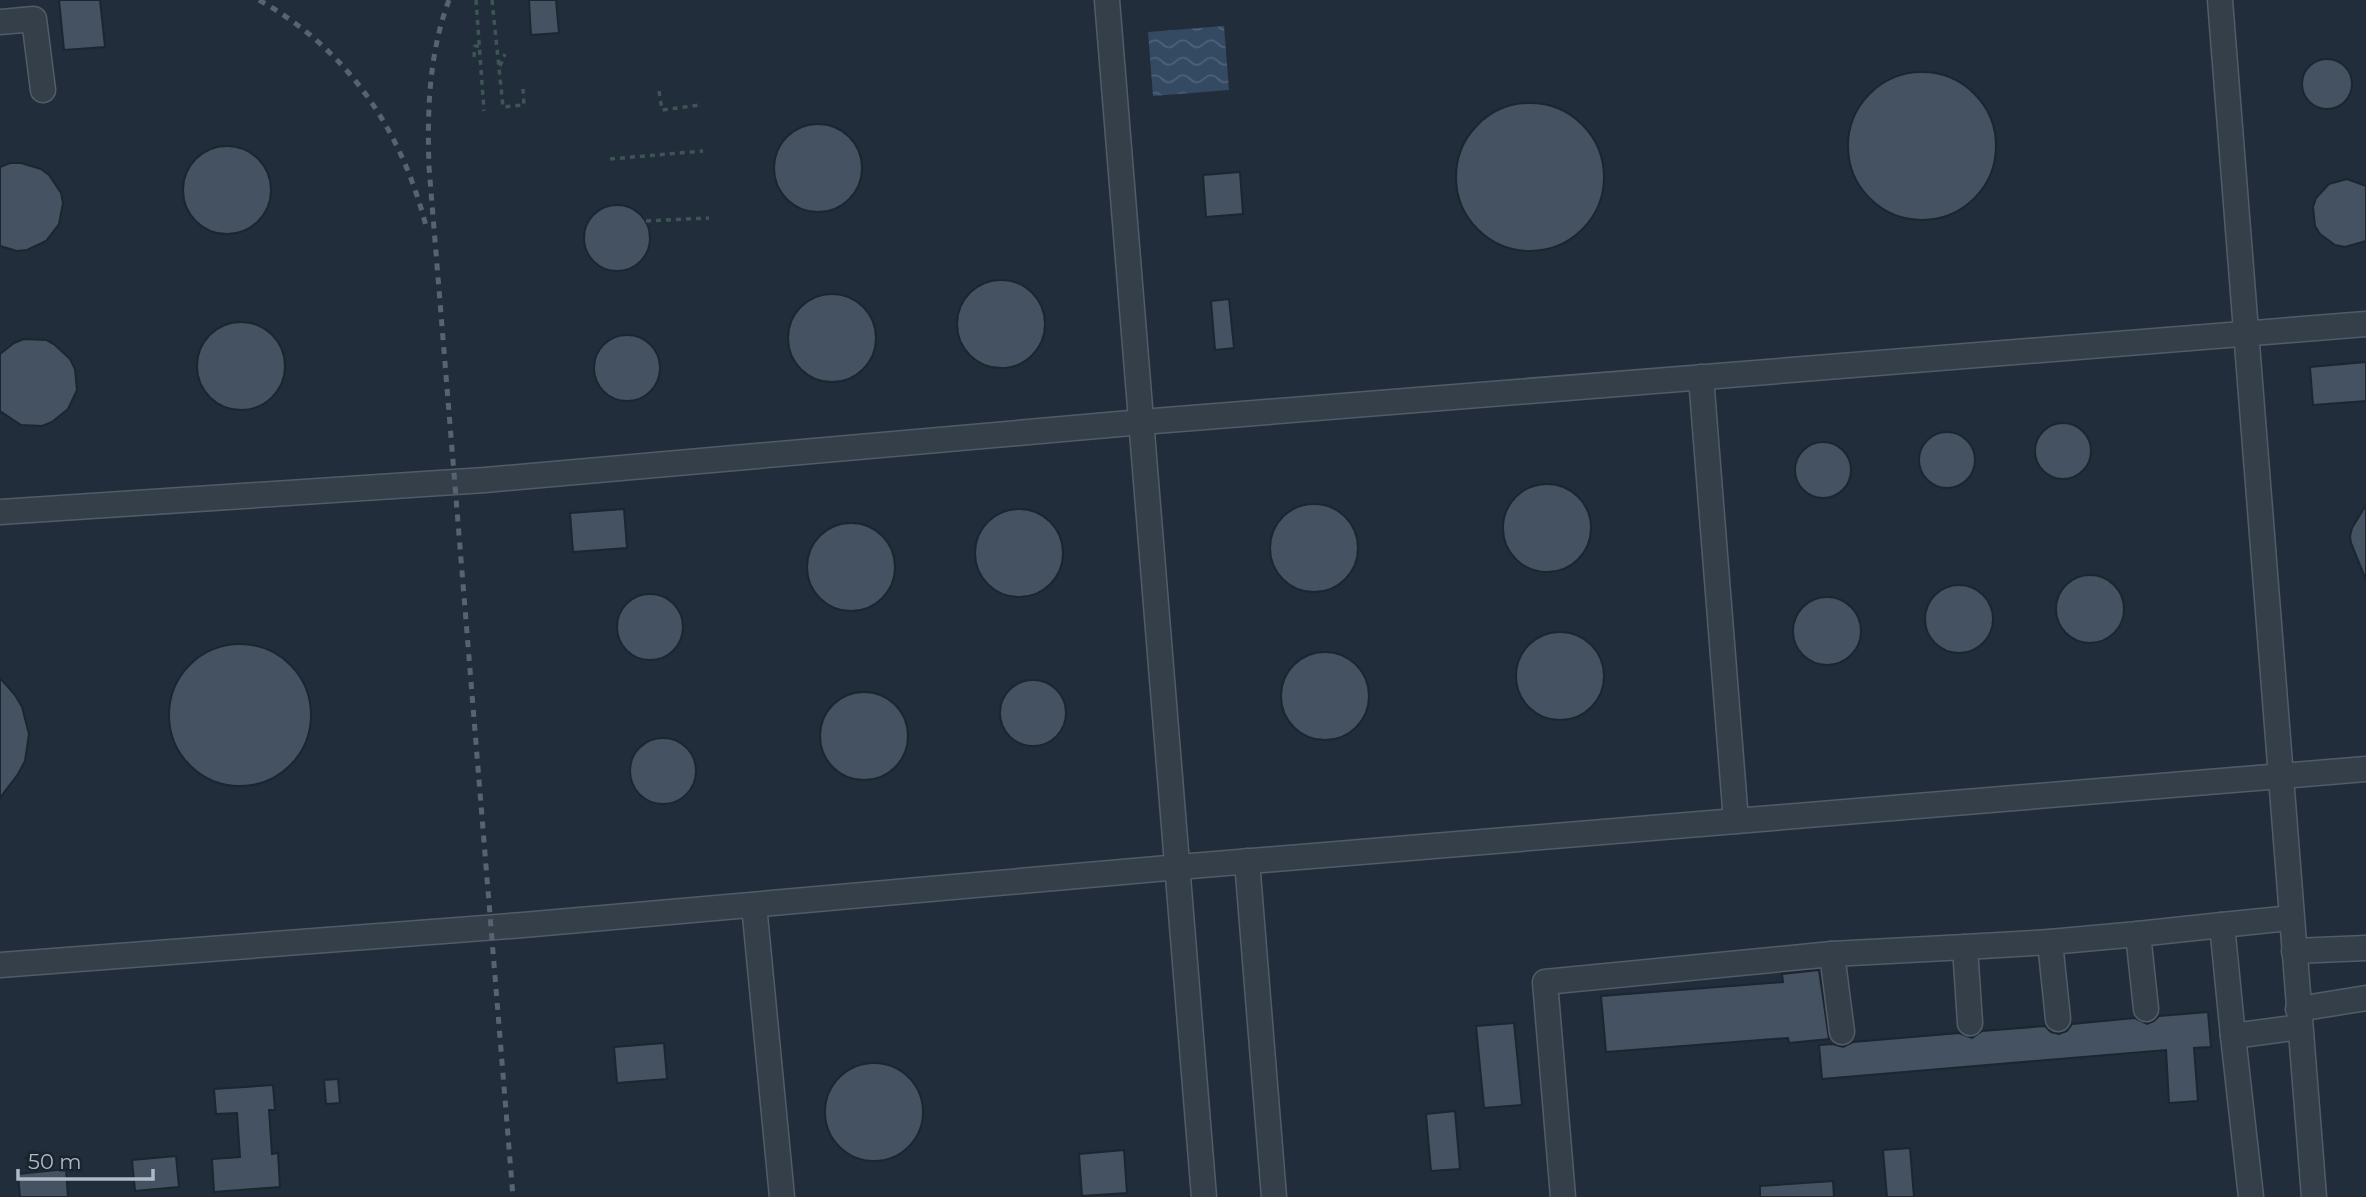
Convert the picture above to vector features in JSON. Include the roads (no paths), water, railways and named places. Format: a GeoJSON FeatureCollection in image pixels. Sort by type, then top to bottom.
{"type":"FeatureCollection","features":[{"type":"Feature","properties":{"kind":"lane"},"geometry":{"type":"LineString","coordinates":[[1107,0],[1204,1197]]}},
{"type":"Feature","properties":{"kind":"lane"},"geometry":{"type":"LineString","coordinates":[[2220,0],[2314,1197]]}},
{"type":"Feature","properties":{"kind":"lane"},"geometry":{"type":"LineString","coordinates":[[0,22],[34,19],[43,90]]}},
{"type":"Feature","properties":{"kind":"lane"},"geometry":{"type":"LineString","coordinates":[[0,512],[499,479],[1142,422],[2366,324]]}},
{"type":"Feature","properties":{"kind":"lane"},"geometry":{"type":"LineString","coordinates":[[1701,377],[1736,821]]}},
{"type":"Feature","properties":{"kind":"lane"},"geometry":{"type":"LineString","coordinates":[[0,965],[523,925],[1247,861],[2366,769]]}},
{"type":"Feature","properties":{"kind":"lane"},"geometry":{"type":"LineString","coordinates":[[1247,861],[1274,1197]]}},
{"type":"Feature","properties":{"kind":"lane"},"geometry":{"type":"LineString","coordinates":[[754,905],[782,1197]]}},
{"type":"Feature","properties":{"kind":"lane"},"geometry":{"type":"LineString","coordinates":[[1563,1197],[1545,982],[1832,954],[2050,942],[2291,918]]}},
{"type":"Feature","properties":{"kind":"lane"},"geometry":{"type":"LineString","coordinates":[[2222,925],[2251,1197]]}},
{"type":"Feature","properties":{"kind":"lane"},"geometry":{"type":"LineString","coordinates":[[2138,934],[2146,1009]]}},
{"type":"Feature","properties":{"kind":"lane"},"geometry":{"type":"LineString","coordinates":[[2050,942],[2057,1019]]}},
{"type":"Feature","properties":{"kind":"lane"},"geometry":{"type":"LineString","coordinates":[[1965,947],[1970,1023]]}},
{"type":"Feature","properties":{"kind":"lane"},"geometry":{"type":"LineString","coordinates":[[2294,951],[2366,948]]}},
{"type":"Feature","properties":{"kind":"lane"},"geometry":{"type":"LineString","coordinates":[[1832,954],[1842,1032]]}},
{"type":"Feature","properties":{"kind":"lane"},"geometry":{"type":"LineString","coordinates":[[2233,1036],[2366,998]]}},
{"type":"Feature","properties":{"kind":"water"},"geometry":{"type":"Polygon","coordinates":[[[1224,26],[1229,90],[1153,96],[1148,32],[1224,26]]]}},
{"type":"Feature","properties":{"kind":"railway"},"geometry":{"type":"LineString","coordinates":[[259,0],[291,20],[319,43],[366,95],[386,125],[402,157],[426,226]]}},
{"type":"Feature","properties":{"kind":"railway"},"geometry":{"type":"LineString","coordinates":[[449,0],[433,61],[428,125],[429,167],[513,1197]]}}]}
